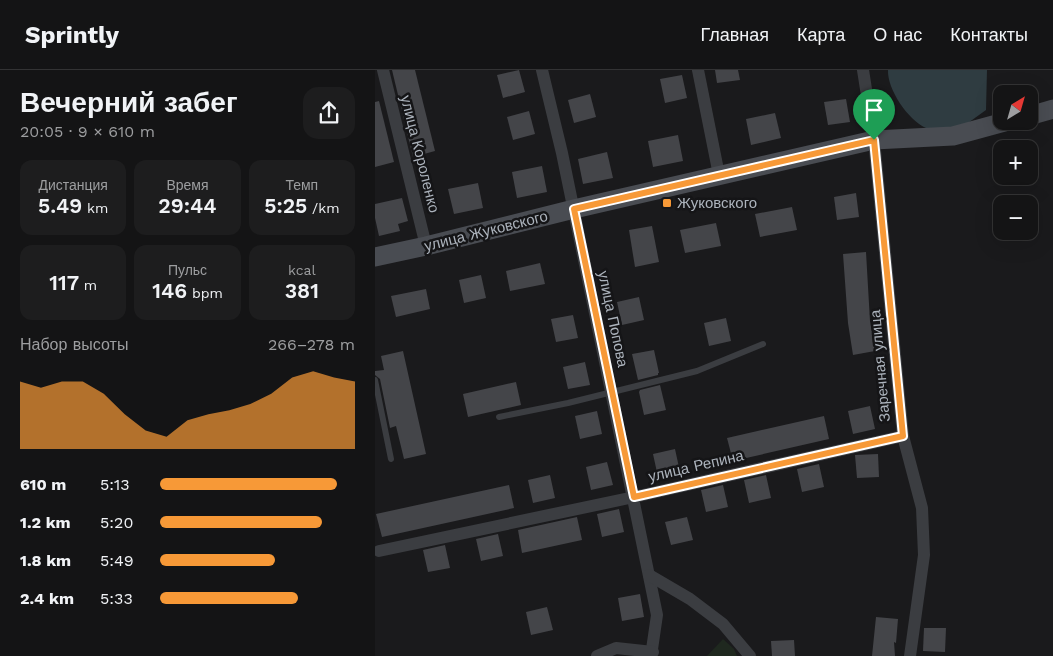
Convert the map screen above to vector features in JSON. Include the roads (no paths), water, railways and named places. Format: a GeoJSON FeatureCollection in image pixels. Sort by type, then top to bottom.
{"type":"FeatureCollection","features":[{"type":"Feature","properties":{"kind":"street","name":"улица Короленко"},"geometry":{"type":"LineString","coordinates":[[383,70],[427,246]]}},
{"type":"Feature","properties":{"kind":"street","name":"улица Попова"},"geometry":{"type":"LineString","coordinates":[[543,70],[574,209],[657,615],[652,654]]}},
{"type":"Feature","properties":{"kind":"street"},"geometry":{"type":"LineString","coordinates":[[699,70],[719,175]]}},
{"type":"Feature","properties":{"kind":"street","name":"Заречная улица"},"geometry":{"type":"LineString","coordinates":[[863,70],[874,140],[903,436],[922,508],[924,555],[910,656]]}},
{"type":"Feature","properties":{"kind":"street"},"geometry":{"type":"LineString","coordinates":[[1038,113],[1053,109]]}},
{"type":"Feature","properties":{"kind":"street","name":"улица Жуковского"},"geometry":{"type":"LineString","coordinates":[[375,257],[874,140],[953,136],[993,125]]}},
{"type":"Feature","properties":{"kind":"street","name":"улица Репина"},"geometry":{"type":"LineString","coordinates":[[379,551],[634,497],[903,436]]}},
{"type":"Feature","properties":{"kind":"street"},"geometry":{"type":"LineString","coordinates":[[649,575],[690,599],[723,624],[750,656]]}},
{"type":"Feature","properties":{"kind":"street"},"geometry":{"type":"LineString","coordinates":[[597,656],[616,648],[652,654]]}},
{"type":"Feature","properties":{"kind":"lane"},"geometry":{"type":"LineString","coordinates":[[499,417],[697,371],[763,344]]}},
{"type":"Feature","properties":{"kind":"lane"},"geometry":{"type":"LineString","coordinates":[[375,380],[391,458]]}},
{"type":"Feature","properties":{"kind":"place","name":"Жуковского"},"geometry":{"type":"Point","coordinates":[667,203]}}]}
